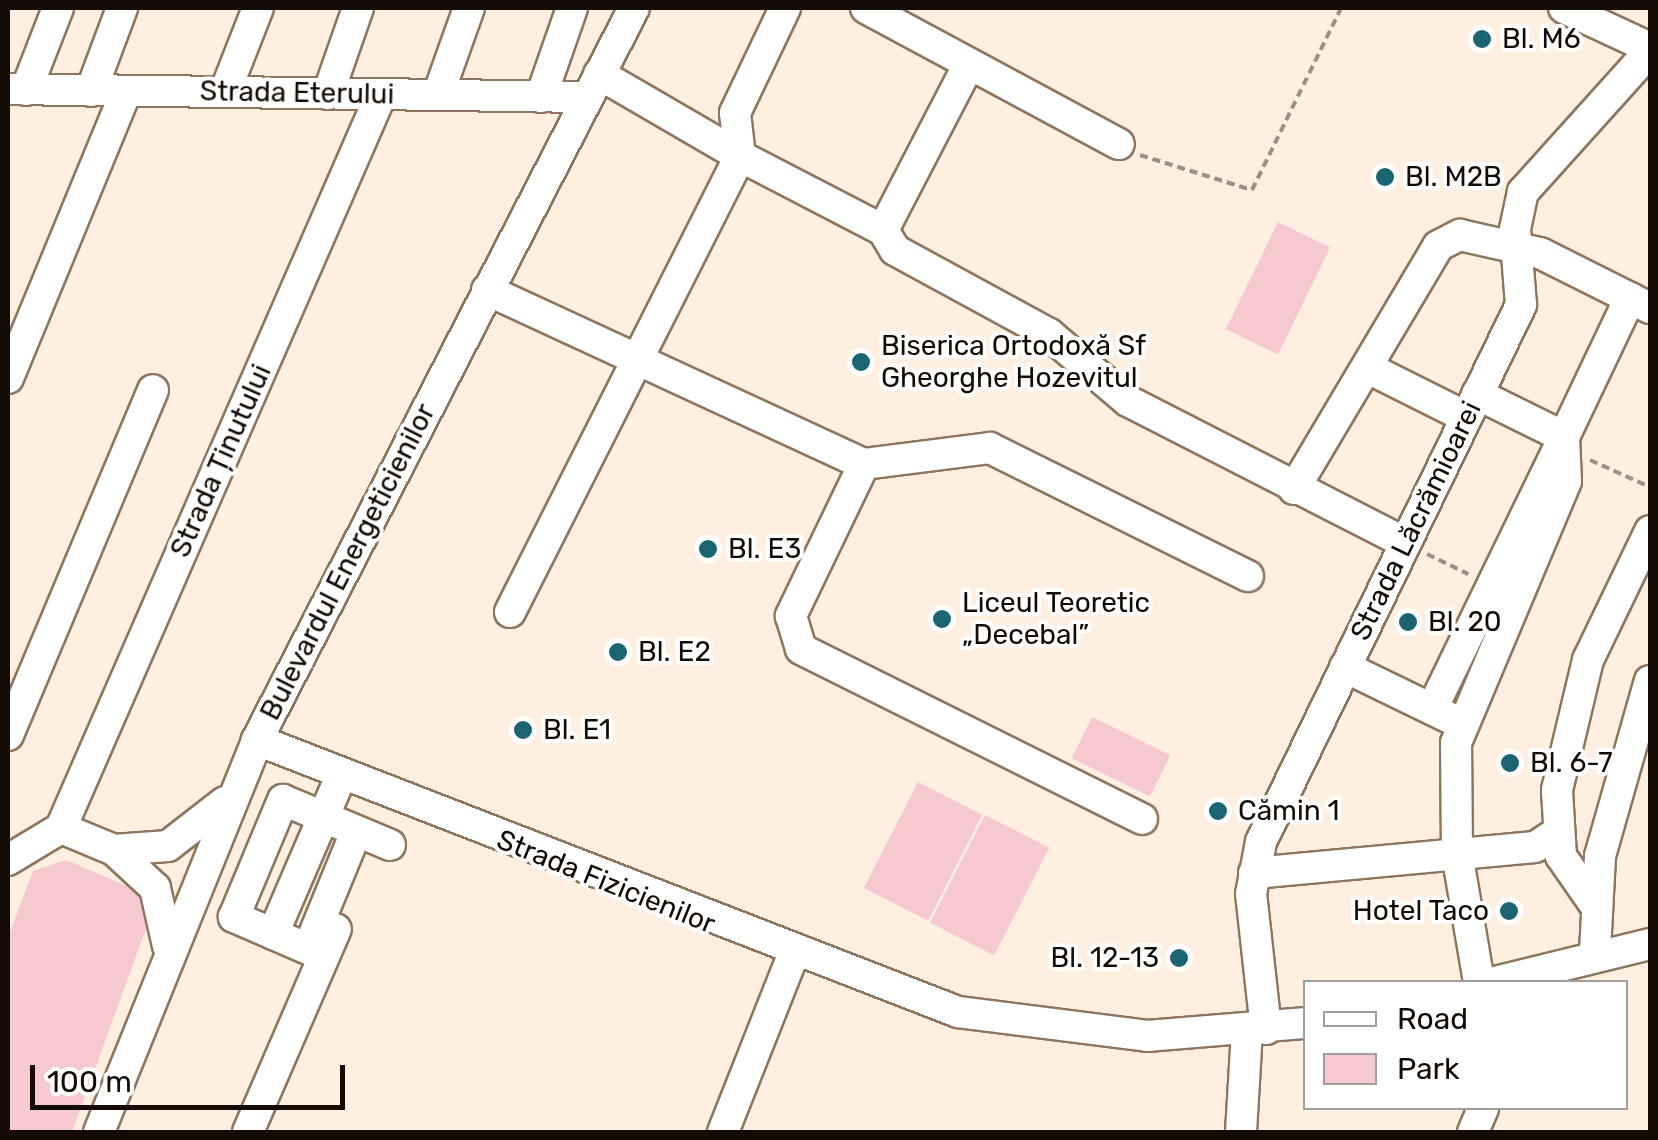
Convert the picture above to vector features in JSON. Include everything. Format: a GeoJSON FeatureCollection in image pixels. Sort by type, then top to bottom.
{"type":"FeatureCollection","features":[{"type":"Feature","properties":{"kind":"street"},"geometry":{"type":"LineString","coordinates":[[17,89],[58,8]]}},
{"type":"Feature","properties":{"kind":"street"},"geometry":{"type":"LineString","coordinates":[[91,90],[122,8]]}},
{"type":"Feature","properties":{"kind":"street"},"geometry":{"type":"LineString","coordinates":[[226,92],[258,8]]}},
{"type":"Feature","properties":{"kind":"street"},"geometry":{"type":"LineString","coordinates":[[328,94],[358,8]]}},
{"type":"Feature","properties":{"kind":"street"},"geometry":{"type":"LineString","coordinates":[[438,96],[469,8]]}},
{"type":"Feature","properties":{"kind":"street"},"geometry":{"type":"LineString","coordinates":[[541,97],[572,8]]}},
{"type":"Feature","properties":{"kind":"street","name":"Bulevardul Energeticienilor"},"geometry":{"type":"LineString","coordinates":[[99,1132],[258,740],[634,8]]}},
{"type":"Feature","properties":{"kind":"street"},"geometry":{"type":"LineString","coordinates":[[510,612],[740,156],[735,113],[785,8]]}},
{"type":"Feature","properties":{"kind":"street"},"geometry":{"type":"LineString","coordinates":[[866,8],[1119,144]]}},
{"type":"Feature","properties":{"kind":"street"},"geometry":{"type":"LineString","coordinates":[[1564,8],[1650,50]]}},
{"type":"Feature","properties":{"kind":"street","name":"Strada Lăcrămioarei"},"geometry":{"type":"LineString","coordinates":[[1242,1132],[1256,1030],[1253,884],[1345,667],[1521,305],[1518,247],[1523,192],[1650,50]]}},
{"type":"Feature","properties":{"kind":"street"},"geometry":{"type":"LineString","coordinates":[[883,230],[970,64]]}},
{"type":"Feature","properties":{"kind":"street"},"geometry":{"type":"LineString","coordinates":[[593,86],[883,230],[896,250],[1049,334],[1128,401],[1405,543]]}},
{"type":"Feature","properties":{"kind":"street","name":"Strada Eterului"},"geometry":{"type":"LineString","coordinates":[[17,89],[541,97],[593,86]]}},
{"type":"Feature","properties":{"kind":"street"},"geometry":{"type":"LineString","coordinates":[[8,378],[126,91]]}},
{"type":"Feature","properties":{"kind":"street","name":"Strada Ținutului"},"geometry":{"type":"LineString","coordinates":[[61,828],[381,95]]}},
{"type":"Feature","properties":{"kind":"street"},"geometry":{"type":"LineString","coordinates":[[1294,489],[1338,404],[1372,370],[1438,246],[1460,235],[1518,247],[1640,303],[1491,586],[1432,710]]}},
{"type":"Feature","properties":{"kind":"street"},"geometry":{"type":"LineString","coordinates":[[488,290],[864,464],[990,448],[1248,576]]}},
{"type":"Feature","properties":{"kind":"street"},"geometry":{"type":"LineString","coordinates":[[1372,370],[1472,405],[1568,445]]}},
{"type":"Feature","properties":{"kind":"street"},"geometry":{"type":"LineString","coordinates":[[8,735],[153,390]]}},
{"type":"Feature","properties":{"kind":"street"},"geometry":{"type":"LineString","coordinates":[[1478,980],[1457,852],[1452,770],[1462,724],[1568,445]]}},
{"type":"Feature","properties":{"kind":"street"},"geometry":{"type":"LineString","coordinates":[[864,464],[791,616],[800,649],[1142,819]]}},
{"type":"Feature","properties":{"kind":"street"},"geometry":{"type":"LineString","coordinates":[[1595,905],[1570,879],[1558,832],[1577,693],[1650,531]]}},
{"type":"Feature","properties":{"kind":"street"},"geometry":{"type":"LineString","coordinates":[[1345,667],[1462,724]]}},
{"type":"Feature","properties":{"kind":"street"},"geometry":{"type":"LineString","coordinates":[[1595,952],[1595,905],[1608,824],[1650,681]]}},
{"type":"Feature","properties":{"kind":"street","name":"Strada Fizicienilor"},"geometry":{"type":"LineString","coordinates":[[258,740],[793,956],[958,1012],[977,1026],[1038,1035],[1256,1030],[1303,1023]]}},
{"type":"Feature","properties":{"kind":"street"},"geometry":{"type":"LineString","coordinates":[[274,934],[341,776]]}},
{"type":"Feature","properties":{"kind":"street"},"geometry":{"type":"LineString","coordinates":[[114,850],[186,838],[234,793]]}},
{"type":"Feature","properties":{"kind":"street"},"geometry":{"type":"LineString","coordinates":[[356,832],[308,948],[234,917],[283,800],[390,845]]}},
{"type":"Feature","properties":{"kind":"street"},"geometry":{"type":"LineString","coordinates":[[12,847],[61,828],[114,850],[164,904],[168,954]]}},
{"type":"Feature","properties":{"kind":"street"},"geometry":{"type":"LineString","coordinates":[[1253,884],[1457,852],[1534,846],[1558,832]]}},
{"type":"Feature","properties":{"kind":"street"},"geometry":{"type":"LineString","coordinates":[[248,1132],[362,865]]}},
{"type":"Feature","properties":{"kind":"street"},"geometry":{"type":"LineString","coordinates":[[1566,980],[1595,952],[1650,923]]}},
{"type":"Feature","properties":{"kind":"street"},"geometry":{"type":"LineString","coordinates":[[1502,980],[1595,952],[1650,944]]}},
{"type":"Feature","properties":{"kind":"street"},"geometry":{"type":"LineString","coordinates":[[724,1132],[793,956]]}},
{"type":"Feature","properties":{"kind":"path"},"geometry":{"type":"LineString","coordinates":[[1150,160],[1252,190],[1341,8]]}},
{"type":"Feature","properties":{"kind":"path"},"geometry":{"type":"LineString","coordinates":[[1568,445],[1650,486]]}},
{"type":"Feature","properties":{"kind":"path"},"geometry":{"type":"LineString","coordinates":[[1405,543],[1491,586]]}},
{"type":"Feature","properties":{"kind":"green space"},"geometry":{"type":"Polygon","coordinates":[[[1278,222],[1330,247],[1278,354],[1226,329],[1278,222]]]}},
{"type":"Feature","properties":{"kind":"green space"},"geometry":{"type":"Polygon","coordinates":[[[1092,717],[1170,755],[1150,796],[1072,758],[1092,717]]]}},
{"type":"Feature","properties":{"kind":"green space"},"geometry":{"type":"Polygon","coordinates":[[[918,782],[982,815],[928,921],[864,888],[918,782]]]}},
{"type":"Feature","properties":{"kind":"green space"},"geometry":{"type":"Polygon","coordinates":[[[985,815],[1049,848],[994,955],[930,923],[985,815]]]}},
{"type":"Feature","properties":{"kind":"green space"},"geometry":{"type":"Polygon","coordinates":[[[66,860],[136,890],[150,918],[72,1132],[8,1132],[8,937],[33,871],[66,860]]]}},
{"type":"Feature","properties":{"kind":"place","name":"Bl. M6"},"geometry":{"type":"Point","coordinates":[1482,39]}},
{"type":"Feature","properties":{"kind":"place","name":"Bl. M2B"},"geometry":{"type":"Point","coordinates":[1385,177]}},
{"type":"Feature","properties":{"kind":"place","name":"Biserica Ortodoxă Sf Gheorghe Hozevitul"},"geometry":{"type":"Point","coordinates":[861,362]}},
{"type":"Feature","properties":{"kind":"place","name":"Bl. E3"},"geometry":{"type":"Point","coordinates":[708,549]}},
{"type":"Feature","properties":{"kind":"place","name":"Liceul Teoretic „Decebal”"},"geometry":{"type":"Point","coordinates":[942,619]}},
{"type":"Feature","properties":{"kind":"place","name":"Bl. 20"},"geometry":{"type":"Point","coordinates":[1408,622]}},
{"type":"Feature","properties":{"kind":"place","name":"Bl. E2"},"geometry":{"type":"Point","coordinates":[618,652]}},
{"type":"Feature","properties":{"kind":"place","name":"Bl. E1"},"geometry":{"type":"Point","coordinates":[523,730]}},
{"type":"Feature","properties":{"kind":"place","name":"Bl. 6-7"},"geometry":{"type":"Point","coordinates":[1510,763]}},
{"type":"Feature","properties":{"kind":"place","name":"Cămin 1"},"geometry":{"type":"Point","coordinates":[1218,811]}},
{"type":"Feature","properties":{"kind":"place","name":"Hotel Taco"},"geometry":{"type":"Point","coordinates":[1509,911]}},
{"type":"Feature","properties":{"kind":"place","name":"Bl. 12-13"},"geometry":{"type":"Point","coordinates":[1179,958]}}]}
